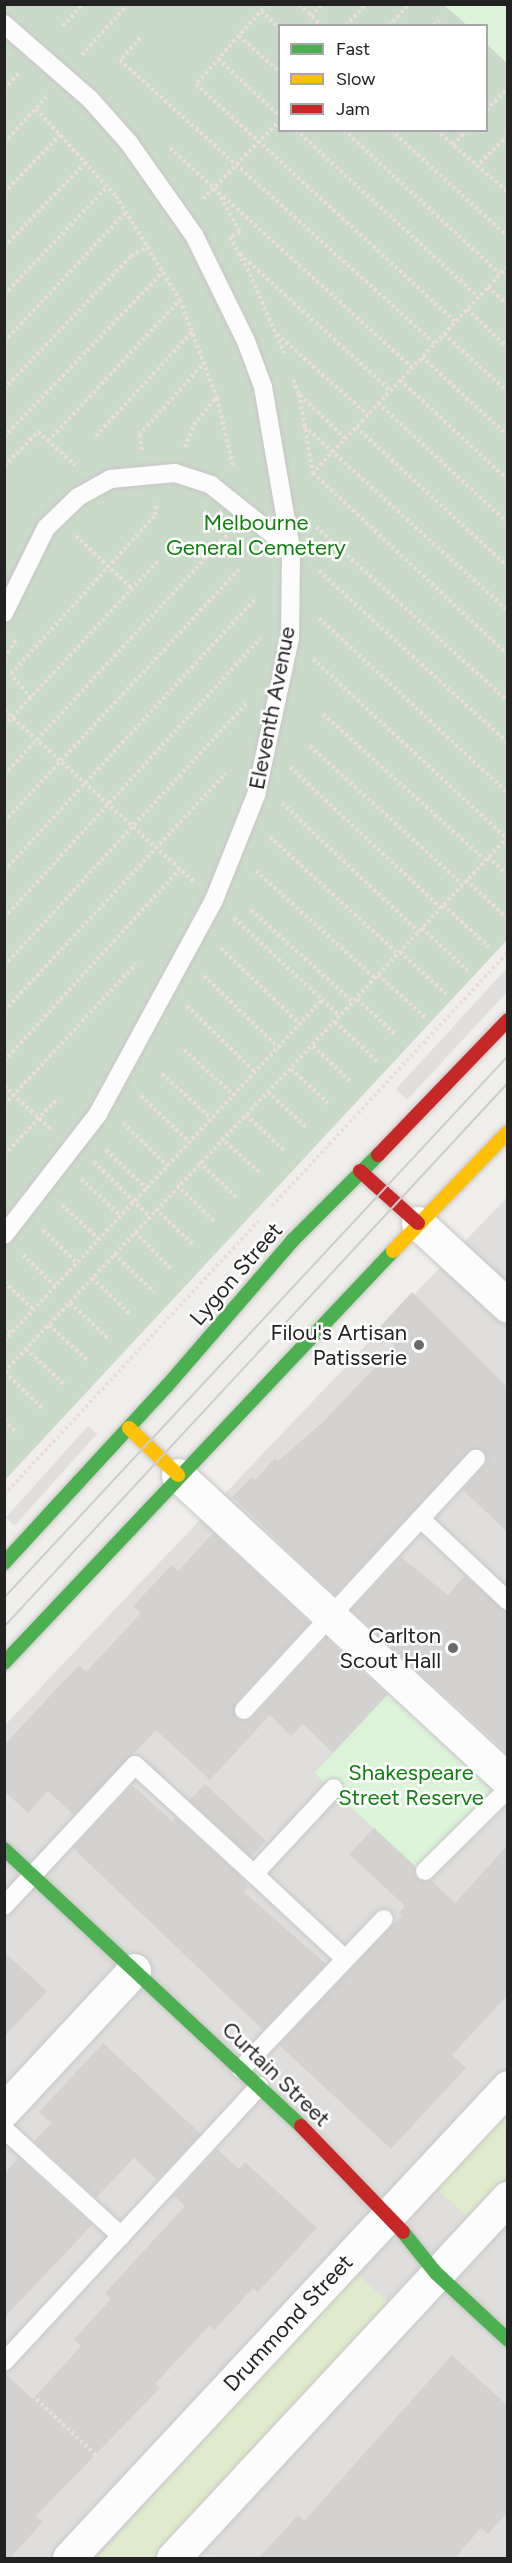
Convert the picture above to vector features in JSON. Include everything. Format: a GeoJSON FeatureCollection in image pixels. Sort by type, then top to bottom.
{"type":"FeatureCollection","features":[{"type":"Feature","properties":{"kind":"street","name":"Lygon Street"},"geometry":{"type":"LineString","coordinates":[[4,1563],[129,1428],[285,1248],[438,1095],[507,1020]]}},
{"type":"Feature","properties":{"kind":"street"},"geometry":{"type":"LineString","coordinates":[[4,1663],[178,1475],[507,1132]]}},
{"type":"Feature","properties":{"kind":"street"},"geometry":{"type":"LineString","coordinates":[[360,1171],[507,1306]]}},
{"type":"Feature","properties":{"kind":"street"},"geometry":{"type":"LineString","coordinates":[[129,1428],[507,1781]]}},
{"type":"Feature","properties":{"kind":"street","name":"Curtain Street"},"geometry":{"type":"LineString","coordinates":[[4,1850],[260,2086],[389,2214],[436,2273],[507,2340]]}},
{"type":"Feature","properties":{"kind":"street"},"geometry":{"type":"LineString","coordinates":[[7,2106],[134,1970]]}},
{"type":"Feature","properties":{"kind":"street","name":"Drummond Street"},"geometry":{"type":"LineString","coordinates":[[69,2559],[507,2087]]}},
{"type":"Feature","properties":{"kind":"street"},"geometry":{"type":"LineString","coordinates":[[173,2559],[507,2197]]}},
{"type":"Feature","properties":{"kind":"lane","name":"Eleventh Avenue"},"geometry":{"type":"LineString","coordinates":[[4,24],[64,74],[129,143],[183,219],[220,286],[263,387],[291,549],[290,638],[259,782],[214,900],[98,1114],[44,1188],[4,1235]]}},
{"type":"Feature","properties":{"kind":"lane"},"geometry":{"type":"LineString","coordinates":[[4,613],[46,528],[78,496],[110,478],[175,473],[211,485],[291,549]]}},
{"type":"Feature","properties":{"kind":"lane"},"geometry":{"type":"LineString","coordinates":[[244,1710],[476,1459]]}},
{"type":"Feature","properties":{"kind":"lane"},"geometry":{"type":"LineString","coordinates":[[421,1519],[507,1601]]}},
{"type":"Feature","properties":{"kind":"lane"},"geometry":{"type":"LineString","coordinates":[[4,1906],[135,1765],[344,1958]]}},
{"type":"Feature","properties":{"kind":"lane"},"geometry":{"type":"LineString","coordinates":[[254,1874],[334,1788]]}},
{"type":"Feature","properties":{"kind":"lane"},"geometry":{"type":"LineString","coordinates":[[425,1871],[507,1789]]}},
{"type":"Feature","properties":{"kind":"lane"},"geometry":{"type":"LineString","coordinates":[[240,2068],[384,1918]]}},
{"type":"Feature","properties":{"kind":"lane"},"geometry":{"type":"LineString","coordinates":[[9,2370],[121,2236],[260,2086]]}},
{"type":"Feature","properties":{"kind":"lane"},"geometry":{"type":"LineString","coordinates":[[7,2106],[121,2236]]}},
{"type":"Feature","properties":{"kind":"path"},"geometry":{"type":"LineString","coordinates":[[63,26],[83,4]]}},
{"type":"Feature","properties":{"kind":"path"},"geometry":{"type":"LineString","coordinates":[[64,74],[128,4]]}},
{"type":"Feature","properties":{"kind":"path"},"geometry":{"type":"LineString","coordinates":[[267,4],[196,84],[455,321]]}},
{"type":"Feature","properties":{"kind":"path"},"geometry":{"type":"LineString","coordinates":[[299,4],[320,24]]}},
{"type":"Feature","properties":{"kind":"path"},"geometry":{"type":"LineString","coordinates":[[311,16],[322,4]]}},
{"type":"Feature","properties":{"kind":"path"},"geometry":{"type":"LineString","coordinates":[[348,24],[366,4]]}},
{"type":"Feature","properties":{"kind":"path"},"geometry":{"type":"LineString","coordinates":[[391,24],[409,4]]}},
{"type":"Feature","properties":{"kind":"path"},"geometry":{"type":"LineString","coordinates":[[261,11],[278,27]]}},
{"type":"Feature","properties":{"kind":"path"},"geometry":{"type":"LineString","coordinates":[[436,24],[440,20]]}},
{"type":"Feature","properties":{"kind":"path"},"geometry":{"type":"LineString","coordinates":[[239,36],[278,71]]}},
{"type":"Feature","properties":{"kind":"path"},"geometry":{"type":"LineString","coordinates":[[140,38],[120,60],[435,344]]}},
{"type":"Feature","properties":{"kind":"path"},"geometry":{"type":"LineString","coordinates":[[218,59],[278,117]]}},
{"type":"Feature","properties":{"kind":"path"},"geometry":{"type":"LineString","coordinates":[[4,89],[22,70]]}},
{"type":"Feature","properties":{"kind":"path"},"geometry":{"type":"LineString","coordinates":[[488,108],[507,89]]}},
{"type":"Feature","properties":{"kind":"path"},"geometry":{"type":"LineString","coordinates":[[4,143],[47,96]]}},
{"type":"Feature","properties":{"kind":"path"},"geometry":{"type":"LineString","coordinates":[[36,109],[107,186],[148,246],[180,300],[217,398],[233,467]]}},
{"type":"Feature","properties":{"kind":"path"},"geometry":{"type":"LineString","coordinates":[[183,219],[278,119]]}},
{"type":"Feature","properties":{"kind":"path"},"geometry":{"type":"LineString","coordinates":[[298,132],[478,297]]}},
{"type":"Feature","properties":{"kind":"path"},"geometry":{"type":"LineString","coordinates":[[346,132],[500,274]]}},
{"type":"Feature","properties":{"kind":"path"},"geometry":{"type":"LineString","coordinates":[[393,132],[507,237]]}},
{"type":"Feature","properties":{"kind":"path"},"geometry":{"type":"LineString","coordinates":[[438,132],[506,189]]}},
{"type":"Feature","properties":{"kind":"path"},"geometry":{"type":"LineString","coordinates":[[453,145],[465,132]]}},
{"type":"Feature","properties":{"kind":"path"},"geometry":{"type":"LineString","coordinates":[[4,194],[60,135]]}},
{"type":"Feature","properties":{"kind":"path"},"geometry":{"type":"LineString","coordinates":[[476,166],[507,135]]}},
{"type":"Feature","properties":{"kind":"path"},"geometry":{"type":"LineString","coordinates":[[166,145],[412,368]]}},
{"type":"Feature","properties":{"kind":"path"},"geometry":{"type":"LineString","coordinates":[[4,247],[86,162]]}},
{"type":"Feature","properties":{"kind":"path"},"geometry":{"type":"LineString","coordinates":[[4,295],[107,186]]}},
{"type":"Feature","properties":{"kind":"path"},"geometry":{"type":"LineString","coordinates":[[4,342],[126,212]]}},
{"type":"Feature","properties":{"kind":"path"},"geometry":{"type":"LineString","coordinates":[[4,389],[131,256],[148,246]]}},
{"type":"Feature","properties":{"kind":"path"},"geometry":{"type":"LineString","coordinates":[[238,251],[390,390]]}},
{"type":"Feature","properties":{"kind":"path"},"geometry":{"type":"LineString","coordinates":[[284,502],[507,266]]}},
{"type":"Feature","properties":{"kind":"path"},"geometry":{"type":"LineString","coordinates":[[4,437],[163,272]]}},
{"type":"Feature","properties":{"kind":"path"},"geometry":{"type":"LineString","coordinates":[[488,287],[507,305]]}},
{"type":"Feature","properties":{"kind":"path"},"geometry":{"type":"LineString","coordinates":[[48,441],[180,300]]}},
{"type":"Feature","properties":{"kind":"path"},"geometry":{"type":"LineString","coordinates":[[466,309],[507,348]]}},
{"type":"Feature","properties":{"kind":"path"},"geometry":{"type":"LineString","coordinates":[[96,436],[193,331]]}},
{"type":"Feature","properties":{"kind":"path"},"geometry":{"type":"LineString","coordinates":[[277,334],[368,415]]}},
{"type":"Feature","properties":{"kind":"path"},"geometry":{"type":"LineString","coordinates":[[444,334],[507,392]]}},
{"type":"Feature","properties":{"kind":"path"},"geometry":{"type":"LineString","coordinates":[[422,357],[507,436]]}},
{"type":"Feature","properties":{"kind":"path"},"geometry":{"type":"LineString","coordinates":[[142,452],[139,435],[205,362]]}},
{"type":"Feature","properties":{"kind":"path"},"geometry":{"type":"LineString","coordinates":[[400,380],[507,480]]}},
{"type":"Feature","properties":{"kind":"path"},"geometry":{"type":"LineString","coordinates":[[299,394],[345,438]]}},
{"type":"Feature","properties":{"kind":"path"},"geometry":{"type":"LineString","coordinates":[[191,452],[184,448],[194,425],[217,398]]}},
{"type":"Feature","properties":{"kind":"path"},"geometry":{"type":"LineString","coordinates":[[378,403],[507,523]]}},
{"type":"Feature","properties":{"kind":"path"},"geometry":{"type":"LineString","coordinates":[[304,425],[507,611]]}},
{"type":"Feature","properties":{"kind":"path"},"geometry":{"type":"LineString","coordinates":[[356,427],[507,567]]}},
{"type":"Feature","properties":{"kind":"path"},"geometry":{"type":"LineString","coordinates":[[4,466],[38,432],[95,487]]}},
{"type":"Feature","properties":{"kind":"path"},"geometry":{"type":"LineString","coordinates":[[313,473],[507,655]]}},
{"type":"Feature","properties":{"kind":"path"},"geometry":{"type":"LineString","coordinates":[[31,698],[11,674],[155,515],[156,496]]}},
{"type":"Feature","properties":{"kind":"path"},"geometry":{"type":"LineString","coordinates":[[313,524],[507,700]]}},
{"type":"Feature","properties":{"kind":"path"},"geometry":{"type":"LineString","coordinates":[[4,775],[230,532],[225,527]]}},
{"type":"Feature","properties":{"kind":"path"},"geometry":{"type":"LineString","coordinates":[[69,530],[132,589]]}},
{"type":"Feature","properties":{"kind":"path"},"geometry":{"type":"LineString","coordinates":[[4,726],[158,561]]}},
{"type":"Feature","properties":{"kind":"path"},"geometry":{"type":"LineString","coordinates":[[314,566],[507,743]]}},
{"type":"Feature","properties":{"kind":"path"},"geometry":{"type":"LineString","coordinates":[[4,822],[239,569]]}},
{"type":"Feature","properties":{"kind":"path"},"geometry":{"type":"LineString","coordinates":[[4,870],[254,600]]}},
{"type":"Feature","properties":{"kind":"path"},"geometry":{"type":"LineString","coordinates":[[312,611],[507,793]]}},
{"type":"Feature","properties":{"kind":"path"},"geometry":{"type":"LineString","coordinates":[[4,658],[21,633]]}},
{"type":"Feature","properties":{"kind":"path"},"geometry":{"type":"LineString","coordinates":[[4,918],[261,638]]}},
{"type":"Feature","properties":{"kind":"path"},"geometry":{"type":"LineString","coordinates":[[42,1408],[5,1372],[221,1138],[313,1046],[507,837],[306,653]]}},
{"type":"Feature","properties":{"kind":"path"},"geometry":{"type":"LineString","coordinates":[[4,966],[253,697]]}},
{"type":"Feature","properties":{"kind":"path"},"geometry":{"type":"LineString","coordinates":[[4,710],[340,1016]]}},
{"type":"Feature","properties":{"kind":"path"},"geometry":{"type":"LineString","coordinates":[[323,714],[507,875]]}},
{"type":"Feature","properties":{"kind":"path"},"geometry":{"type":"LineString","coordinates":[[267,745],[489,947]]}},
{"type":"Feature","properties":{"kind":"path"},"geometry":{"type":"LineString","coordinates":[[310,746],[462,884]]}},
{"type":"Feature","properties":{"kind":"path"},"geometry":{"type":"LineString","coordinates":[[4,1011],[226,773]]}},
{"type":"Feature","properties":{"kind":"path"},"geometry":{"type":"LineString","coordinates":[[259,782],[420,930],[468,970]]}},
{"type":"Feature","properties":{"kind":"path"},"geometry":{"type":"LineString","coordinates":[[268,836],[446,994]]}},
{"type":"Feature","properties":{"kind":"path"},"geometry":{"type":"LineString","coordinates":[[4,1061],[180,869]]}},
{"type":"Feature","properties":{"kind":"path"},"geometry":{"type":"LineString","coordinates":[[256,871],[425,1017]]}},
{"type":"Feature","properties":{"kind":"path"},"geometry":{"type":"LineString","coordinates":[[466,880],[507,919]]}},
{"type":"Feature","properties":{"kind":"path"},"geometry":{"type":"LineString","coordinates":[[251,910],[397,1036]]}},
{"type":"Feature","properties":{"kind":"path"},"geometry":{"type":"LineString","coordinates":[[200,929],[301,1025]]}},
{"type":"Feature","properties":{"kind":"path"},"geometry":{"type":"LineString","coordinates":[[4,1105],[136,964]]}},
{"type":"Feature","properties":{"kind":"path"},"geometry":{"type":"LineString","coordinates":[[204,976],[279,1048]]}},
{"type":"Feature","properties":{"kind":"path"},"geometry":{"type":"LineString","coordinates":[[168,988],[255,1072]]}},
{"type":"Feature","properties":{"kind":"path"},"geometry":{"type":"LineString","coordinates":[[4,1341],[322,1000]]}},
{"type":"Feature","properties":{"kind":"path"},"geometry":{"type":"LineString","coordinates":[[334,1022],[377,1061]]}},
{"type":"Feature","properties":{"kind":"path"},"geometry":{"type":"LineString","coordinates":[[313,1046],[349,1080]]}},
{"type":"Feature","properties":{"kind":"path"},"geometry":{"type":"LineString","coordinates":[[184,1050],[234,1095]]}},
{"type":"Feature","properties":{"kind":"path"},"geometry":{"type":"LineString","coordinates":[[291,1069],[328,1103]]}},
{"type":"Feature","properties":{"kind":"path"},"geometry":{"type":"LineString","coordinates":[[162,1074],[212,1119]]}},
{"type":"Feature","properties":{"kind":"path"},"geometry":{"type":"LineString","coordinates":[[4,1086],[74,1146],[150,1217]]}},
{"type":"Feature","properties":{"kind":"path"},"geometry":{"type":"LineString","coordinates":[[268,1092],[306,1128]]}},
{"type":"Feature","properties":{"kind":"path"},"geometry":{"type":"LineString","coordinates":[[141,1096],[190,1143]]}},
{"type":"Feature","properties":{"kind":"path"},"geometry":{"type":"LineString","coordinates":[[4,1155],[57,1099]]}},
{"type":"Feature","properties":{"kind":"path"},"geometry":{"type":"LineString","coordinates":[[246,1115],[284,1150]]}},
{"type":"Feature","properties":{"kind":"path"},"geometry":{"type":"LineString","coordinates":[[119,1119],[168,1166]]}},
{"type":"Feature","properties":{"kind":"path"},"geometry":{"type":"LineString","coordinates":[[221,1138],[260,1173]]}},
{"type":"Feature","properties":{"kind":"path"},"geometry":{"type":"LineString","coordinates":[[106,1150],[147,1189]]}},
{"type":"Feature","properties":{"kind":"path"},"geometry":{"type":"LineString","coordinates":[[63,1162],[121,1216]]}},
{"type":"Feature","properties":{"kind":"path"},"geometry":{"type":"LineString","coordinates":[[199,1162],[236,1197]]}},
{"type":"Feature","properties":{"kind":"path"},"geometry":{"type":"LineString","coordinates":[[177,1185],[215,1222]]}},
{"type":"Feature","properties":{"kind":"path"},"geometry":{"type":"LineString","coordinates":[[44,1188],[99,1240]]}},
{"type":"Feature","properties":{"kind":"path"},"geometry":{"type":"LineString","coordinates":[[155,1209],[194,1245]]}},
{"type":"Feature","properties":{"kind":"path"},"geometry":{"type":"LineString","coordinates":[[42,1229],[77,1263]]}},
{"type":"Feature","properties":{"kind":"path"},"geometry":{"type":"LineString","coordinates":[[135,1232],[171,1269]]}},
{"type":"Feature","properties":{"kind":"path"},"geometry":{"type":"LineString","coordinates":[[20,1253],[55,1286]]}},
{"type":"Feature","properties":{"kind":"path"},"geometry":{"type":"LineString","coordinates":[[114,1254],[154,1292]]}},
{"type":"Feature","properties":{"kind":"path"},"geometry":{"type":"LineString","coordinates":[[92,1278],[131,1314]]}},
{"type":"Feature","properties":{"kind":"path"},"geometry":{"type":"LineString","coordinates":[[4,1282],[34,1310]]}},
{"type":"Feature","properties":{"kind":"path"},"geometry":{"type":"LineString","coordinates":[[4,1293],[10,1287]]}},
{"type":"Feature","properties":{"kind":"path"},"geometry":{"type":"LineString","coordinates":[[70,1303],[108,1338]]}},
{"type":"Feature","properties":{"kind":"path"},"geometry":{"type":"LineString","coordinates":[[49,1325],[88,1361]]}},
{"type":"Feature","properties":{"kind":"path"},"geometry":{"type":"LineString","coordinates":[[4,1327],[12,1333]]}},
{"type":"Feature","properties":{"kind":"path"},"geometry":{"type":"LineString","coordinates":[[26,1349],[65,1385]]}},
{"type":"Feature","properties":{"kind":"path"},"geometry":{"type":"LineString","coordinates":[[4,1420],[17,1433]]}},
{"type":"Feature","properties":{"kind":"path"},"geometry":{"type":"LineString","coordinates":[[9,2370],[133,2489]]}},
{"type":"Feature","properties":{"kind":"shaded area"},"geometry":{"type":"Polygon","coordinates":[[[507,968],[507,992],[407,1100],[396,1089],[507,968]]]}},
{"type":"Feature","properties":{"kind":"shaded area"},"geometry":{"type":"Polygon","coordinates":[[[507,1197],[507,2558],[5,2558],[4,1726],[507,1197]]]}},
{"type":"Feature","properties":{"kind":"shaded area"},"geometry":{"type":"Polygon","coordinates":[[[88,1426],[97,1434],[15,1525],[6,1517],[88,1426]]]}},
{"type":"Feature","properties":{"kind":"shaded area"},"geometry":{"type":"Polygon","coordinates":[[[36,1913],[74,1948],[42,1957],[6,1923],[36,1913]]]}},
{"type":"Feature","properties":{"kind":"shaded area"},"geometry":{"type":"Polygon","coordinates":[[[186,2052],[238,2100],[203,2107],[154,2060],[186,2052]]]}},
{"type":"Feature","properties":{"kind":"shaded area"},"geometry":{"type":"Polygon","coordinates":[[[288,2146],[316,2172],[286,2181],[257,2153],[288,2146]]]}},
{"type":"Feature","properties":{"kind":"green space","name":"Melbourne General Cemetery"},"geometry":{"type":"Polygon","coordinates":[[[5,5],[444,5],[466,24],[278,24],[278,132],[488,132],[488,45],[507,63],[507,940],[5,1480],[5,5]]]}},
{"type":"Feature","properties":{"kind":"green space"},"geometry":{"type":"Polygon","coordinates":[[[445,5],[507,5],[507,62],[488,44],[488,24],[467,24],[445,5]]]}},
{"type":"Feature","properties":{"kind":"green space","name":"Shakespeare Street Reserve"},"geometry":{"type":"Polygon","coordinates":[[[393,1689],[507,1795],[429,1879],[315,1773],[393,1689]]]}},
{"type":"Feature","properties":{"kind":"green space"},"geometry":{"type":"Polygon","coordinates":[[[507,2112],[507,2176],[468,2218],[436,2188],[507,2112]]]}},
{"type":"Feature","properties":{"kind":"green space"},"geometry":{"type":"Polygon","coordinates":[[[355,2272],[390,2303],[161,2558],[97,2558],[355,2272]]]}},
{"type":"Feature","properties":{"kind":"building"},"geometry":{"type":"Polygon","coordinates":[[[412,1292],[507,1387],[507,1532],[463,1490],[487,1462],[483,1450],[472,1449],[335,1595],[232,1497],[252,1477],[255,1480],[275,1458],[278,1461],[322,1423],[395,1346],[377,1330],[412,1292]]]}},
{"type":"Feature","properties":{"kind":"building"},"geometry":{"type":"Polygon","coordinates":[[[213,1533],[310,1623],[236,1702],[236,1718],[242,1721],[252,1718],[326,1638],[387,1695],[333,1753],[303,1724],[291,1736],[270,1715],[210,1780],[156,1730],[74,1815],[48,1791],[28,1813],[4,1791],[4,1745],[79,1665],[86,1672],[141,1613],[133,1606],[172,1565],[178,1571],[213,1533]]]}},
{"type":"Feature","properties":{"kind":"building","name":"Carlton Scout Hall"},"geometry":{"type":"Polygon","coordinates":[[[401,1557],[448,1595],[465,1576],[507,1612],[507,1752],[351,1610],[401,1557]]]}},
{"type":"Feature","properties":{"kind":"building"},"geometry":{"type":"Polygon","coordinates":[[[205,1784],[266,1841],[250,1857],[189,1801],[205,1784]]]}},
{"type":"Feature","properties":{"kind":"building"},"geometry":{"type":"Polygon","coordinates":[[[132,1785],[172,1821],[175,1817],[237,1873],[248,1887],[244,1892],[326,1964],[263,2030],[73,1848],[132,1785]]]}},
{"type":"Feature","properties":{"kind":"building"},"geometry":{"type":"Polygon","coordinates":[[[374,1828],[415,1866],[417,1879],[431,1880],[455,1903],[507,1846],[507,1996],[452,2055],[466,2068],[391,2149],[279,2045],[402,1915],[399,1913],[405,1906],[349,1854],[374,1828]]]}},
{"type":"Feature","properties":{"kind":"building"},"geometry":{"type":"Polygon","coordinates":[[[4,1952],[47,1991],[4,2037],[4,1952]]]}},
{"type":"Feature","properties":{"kind":"building"},"geometry":{"type":"Polygon","coordinates":[[[103,2043],[201,2134],[157,2180],[134,2158],[96,2198],[34,2141],[51,2123],[39,2112],[103,2043]]]}},
{"type":"Feature","properties":{"kind":"building"},"geometry":{"type":"Polygon","coordinates":[[[217,2149],[239,2169],[245,2162],[317,2228],[258,2292],[253,2288],[214,2330],[209,2326],[155,2384],[160,2388],[36,2516],[43,2522],[9,2559],[4,2559],[4,2373],[33,2399],[81,2346],[74,2339],[111,2299],[105,2293],[185,2206],[174,2196],[217,2149]]]}},
{"type":"Feature","properties":{"kind":"building"},"geometry":{"type":"Polygon","coordinates":[[[19,2158],[92,2225],[4,2318],[4,2174],[19,2158]]]}},
{"type":"Feature","properties":{"kind":"building"},"geometry":{"type":"Polygon","coordinates":[[[452,2355],[507,2405],[507,2513],[488,2534],[481,2528],[454,2559],[258,2559],[298,2515],[304,2521],[452,2355]]]}},
{"type":"Feature","properties":{"kind":"tram line"},"geometry":{"type":"LineString","coordinates":[[4,1598],[508,1056]]}},
{"type":"Feature","properties":{"kind":"tram line"},"geometry":{"type":"LineString","coordinates":[[4,1627],[508,1083]]}},
{"type":"Feature","properties":{"kind":"traffic: fast"},"geometry":{"type":"LineString","coordinates":[[4,1563],[167,1386],[293,1240],[378,1155]]}},
{"type":"Feature","properties":{"kind":"traffic: fast"},"geometry":{"type":"LineString","coordinates":[[4,1663],[393,1251]]}},
{"type":"Feature","properties":{"kind":"traffic: fast"},"geometry":{"type":"LineString","coordinates":[[4,1849],[301,2126]]}},
{"type":"Feature","properties":{"kind":"traffic: fast"},"geometry":{"type":"LineString","coordinates":[[403,2232],[436,2273],[508,2340]]}},
{"type":"Feature","properties":{"kind":"traffic: slow"},"geometry":{"type":"LineString","coordinates":[[393,1251],[508,1132]]}},
{"type":"Feature","properties":{"kind":"traffic: slow"},"geometry":{"type":"LineString","coordinates":[[129,1428],[178,1475]]}},
{"type":"Feature","properties":{"kind":"traffic: jam"},"geometry":{"type":"LineString","coordinates":[[378,1155],[508,1020]]}},
{"type":"Feature","properties":{"kind":"traffic: jam"},"geometry":{"type":"LineString","coordinates":[[360,1171],[418,1223]]}},
{"type":"Feature","properties":{"kind":"traffic: jam"},"geometry":{"type":"LineString","coordinates":[[301,2126],[403,2232]]}},
{"type":"Feature","properties":{"kind":"place","name":"Filou's Artisan Patisserie"},"geometry":{"type":"Point","coordinates":[419,1345]}},
{"type":"Feature","properties":{"kind":"place","name":"Carlton Scout Hall"},"geometry":{"type":"Point","coordinates":[453,1648]}}]}
